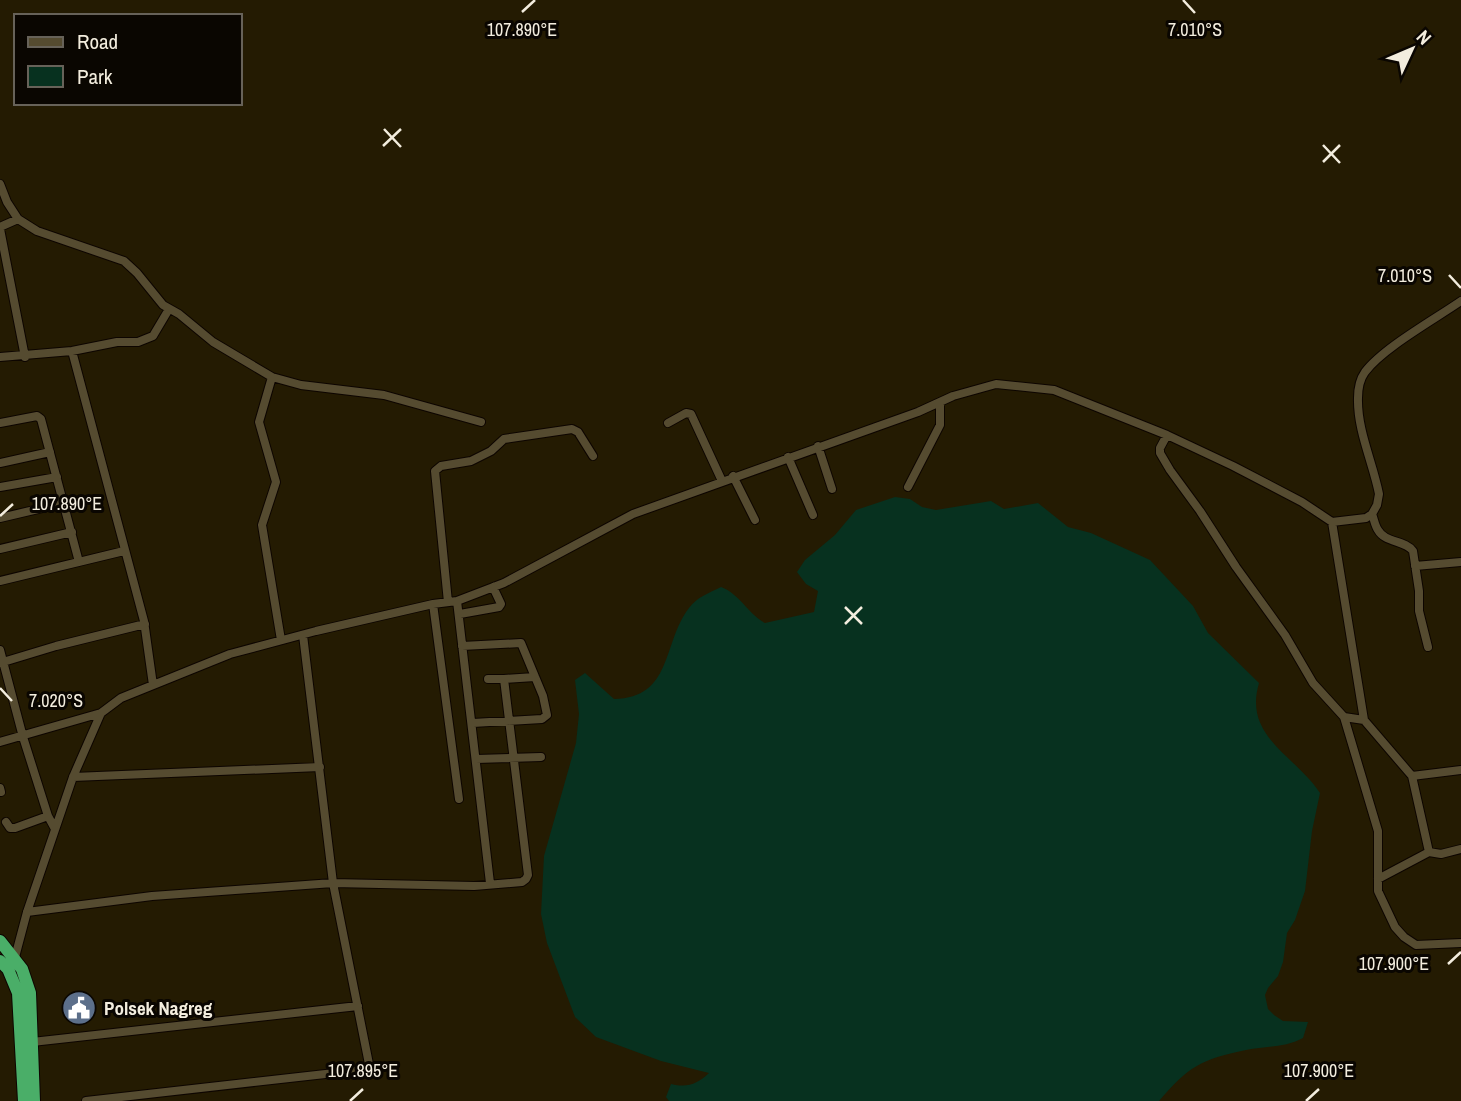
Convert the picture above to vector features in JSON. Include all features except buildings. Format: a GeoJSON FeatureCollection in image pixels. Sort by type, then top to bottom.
{"type":"FeatureCollection","features":[{"type":"Feature","properties":{"kind":"highway"},"geometry":{"type":"LineString","coordinates":[[0,941],[18,993],[24,1101]]}},
{"type":"Feature","properties":{"kind":"highway"},"geometry":{"type":"LineString","coordinates":[[8,963],[22,969],[30,993],[34,1101]]}},
{"type":"Feature","properties":{"kind":"street"},"geometry":{"type":"LineString","coordinates":[[0,184],[19,219],[37,231],[124,261],[169,309],[213,342],[272,377],[302,385],[384,395],[481,422]]}},
{"type":"Feature","properties":{"kind":"street"},"geometry":{"type":"LineString","coordinates":[[19,219],[0,228],[25,357]]}},
{"type":"Feature","properties":{"kind":"street"},"geometry":{"type":"LineString","coordinates":[[0,742],[101,713],[121,698],[230,654],[433,604],[453,602],[494,587],[633,514],[996,384],[1054,390],[1167,435],[1245,472],[1302,502],[1332,522],[1356,520],[1372,514],[1379,494],[1361,424],[1358,400],[1364,373],[1386,353],[1461,300]]}},
{"type":"Feature","properties":{"kind":"street"},"geometry":{"type":"LineString","coordinates":[[0,357],[25,357],[146,340],[159,329],[169,309]]}},
{"type":"Feature","properties":{"kind":"street"},"geometry":{"type":"LineString","coordinates":[[72,351],[145,624],[153,685]]}},
{"type":"Feature","properties":{"kind":"street"},"geometry":{"type":"LineString","coordinates":[[272,377],[258,422],[276,482],[262,530],[281,640]]}},
{"type":"Feature","properties":{"kind":"street"},"geometry":{"type":"LineString","coordinates":[[908,487],[940,425],[940,402]]}},
{"type":"Feature","properties":{"kind":"street"},"geometry":{"type":"LineString","coordinates":[[668,423],[686,413],[691,414],[722,481]]}},
{"type":"Feature","properties":{"kind":"street"},"geometry":{"type":"LineString","coordinates":[[0,423],[40,417],[79,562]]}},
{"type":"Feature","properties":{"kind":"street"},"geometry":{"type":"LineString","coordinates":[[490,883],[460,614],[453,602],[435,471],[441,466],[462,464],[491,452],[504,439],[572,429],[578,432],[593,456]]}},
{"type":"Feature","properties":{"kind":"street"},"geometry":{"type":"LineString","coordinates":[[1167,435],[1160,448],[1170,470],[1285,635],[1312,683],[1344,717],[1378,831],[1378,891],[1395,927],[1416,945],[1461,943]]}},
{"type":"Feature","properties":{"kind":"street"},"geometry":{"type":"LineString","coordinates":[[818,446],[832,489]]}},
{"type":"Feature","properties":{"kind":"street"},"geometry":{"type":"LineString","coordinates":[[0,463],[50,452]]}},
{"type":"Feature","properties":{"kind":"street"},"geometry":{"type":"LineString","coordinates":[[788,457],[813,515]]}},
{"type":"Feature","properties":{"kind":"street"},"geometry":{"type":"LineString","coordinates":[[733,476],[755,520]]}},
{"type":"Feature","properties":{"kind":"street"},"geometry":{"type":"LineString","coordinates":[[0,487],[57,477]]}},
{"type":"Feature","properties":{"kind":"street"},"geometry":{"type":"LineString","coordinates":[[0,518],[64,503]]}},
{"type":"Feature","properties":{"kind":"street"},"geometry":{"type":"LineString","coordinates":[[1372,514],[1378,530],[1384,536],[1412,549],[1419,591],[1419,611],[1428,646]]}},
{"type":"Feature","properties":{"kind":"street"},"geometry":{"type":"LineString","coordinates":[[1332,522],[1364,720],[1412,776],[1429,852]]}},
{"type":"Feature","properties":{"kind":"street"},"geometry":{"type":"LineString","coordinates":[[0,549],[72,532]]}},
{"type":"Feature","properties":{"kind":"street"},"geometry":{"type":"LineString","coordinates":[[0,581],[124,551]]}},
{"type":"Feature","properties":{"kind":"street"},"geometry":{"type":"LineString","coordinates":[[1415,566],[1461,562]]}},
{"type":"Feature","properties":{"kind":"street"},"geometry":{"type":"LineString","coordinates":[[460,614],[499,607],[501,604],[494,587]]}},
{"type":"Feature","properties":{"kind":"street"},"geometry":{"type":"LineString","coordinates":[[433,604],[458,799]]}},
{"type":"Feature","properties":{"kind":"street"},"geometry":{"type":"LineString","coordinates":[[1,663],[145,624]]}},
{"type":"Feature","properties":{"kind":"street"},"geometry":{"type":"LineString","coordinates":[[86,1101],[370,1069],[333,883],[303,635]]}},
{"type":"Feature","properties":{"kind":"street"},"geometry":{"type":"LineString","coordinates":[[462,646],[520,643],[535,677],[547,715],[542,719],[473,723]]}},
{"type":"Feature","properties":{"kind":"street"},"geometry":{"type":"LineString","coordinates":[[0,650],[1,663],[23,737],[48,816],[55,829]]}},
{"type":"Feature","properties":{"kind":"street"},"geometry":{"type":"LineString","coordinates":[[488,679],[535,677]]}},
{"type":"Feature","properties":{"kind":"street"},"geometry":{"type":"LineString","coordinates":[[27,912],[152,896],[333,883],[474,886],[522,882],[528,874],[504,679]]}},
{"type":"Feature","properties":{"kind":"street"},"geometry":{"type":"LineString","coordinates":[[8,963],[73,777],[101,713]]}},
{"type":"Feature","properties":{"kind":"street"},"geometry":{"type":"LineString","coordinates":[[1344,717],[1364,720]]}},
{"type":"Feature","properties":{"kind":"street"},"geometry":{"type":"LineString","coordinates":[[476,759],[541,757]]}},
{"type":"Feature","properties":{"kind":"street"},"geometry":{"type":"LineString","coordinates":[[73,777],[320,767]]}},
{"type":"Feature","properties":{"kind":"street"},"geometry":{"type":"LineString","coordinates":[[1412,776],[1461,770]]}},
{"type":"Feature","properties":{"kind":"street"},"geometry":{"type":"LineString","coordinates":[[6,822],[9,828],[15,828],[48,816]]}},
{"type":"Feature","properties":{"kind":"street"},"geometry":{"type":"LineString","coordinates":[[1378,879],[1429,852],[1441,853],[1461,849]]}},
{"type":"Feature","properties":{"kind":"street"},"geometry":{"type":"LineString","coordinates":[[33,1042],[358,1006]]}},
{"type":"Feature","properties":{"kind":"green space"},"geometry":{"type":"Polygon","coordinates":[[[895,497],[910,499],[922,507],[936,510],[991,501],[1004,509],[1038,503],[1068,527],[1091,533],[1150,560],[1193,606],[1208,633],[1259,683],[1256,702],[1258,718],[1265,732],[1320,793],[1312,831],[1305,891],[1295,920],[1287,933],[1278,976],[1265,995],[1268,1009],[1283,1021],[1308,1022],[1303,1038],[1289,1044],[1246,1050],[1206,1061],[1187,1072],[1159,1101],[669,1101],[666,1097],[671,1084],[692,1084],[709,1073],[661,1061],[596,1037],[575,1017],[547,943],[541,914],[544,856],[576,743],[579,714],[575,680],[585,673],[614,699],[633,696],[647,689],[664,666],[680,622],[689,608],[699,598],[721,587],[734,594],[765,623],[814,612],[818,591],[806,584],[797,572],[805,560],[835,535],[856,510],[895,497]]]}},
{"type":"Feature","properties":{"kind":"place","name":"Polsek Nagreg"},"geometry":{"type":"Point","coordinates":[79,1008]}}]}
